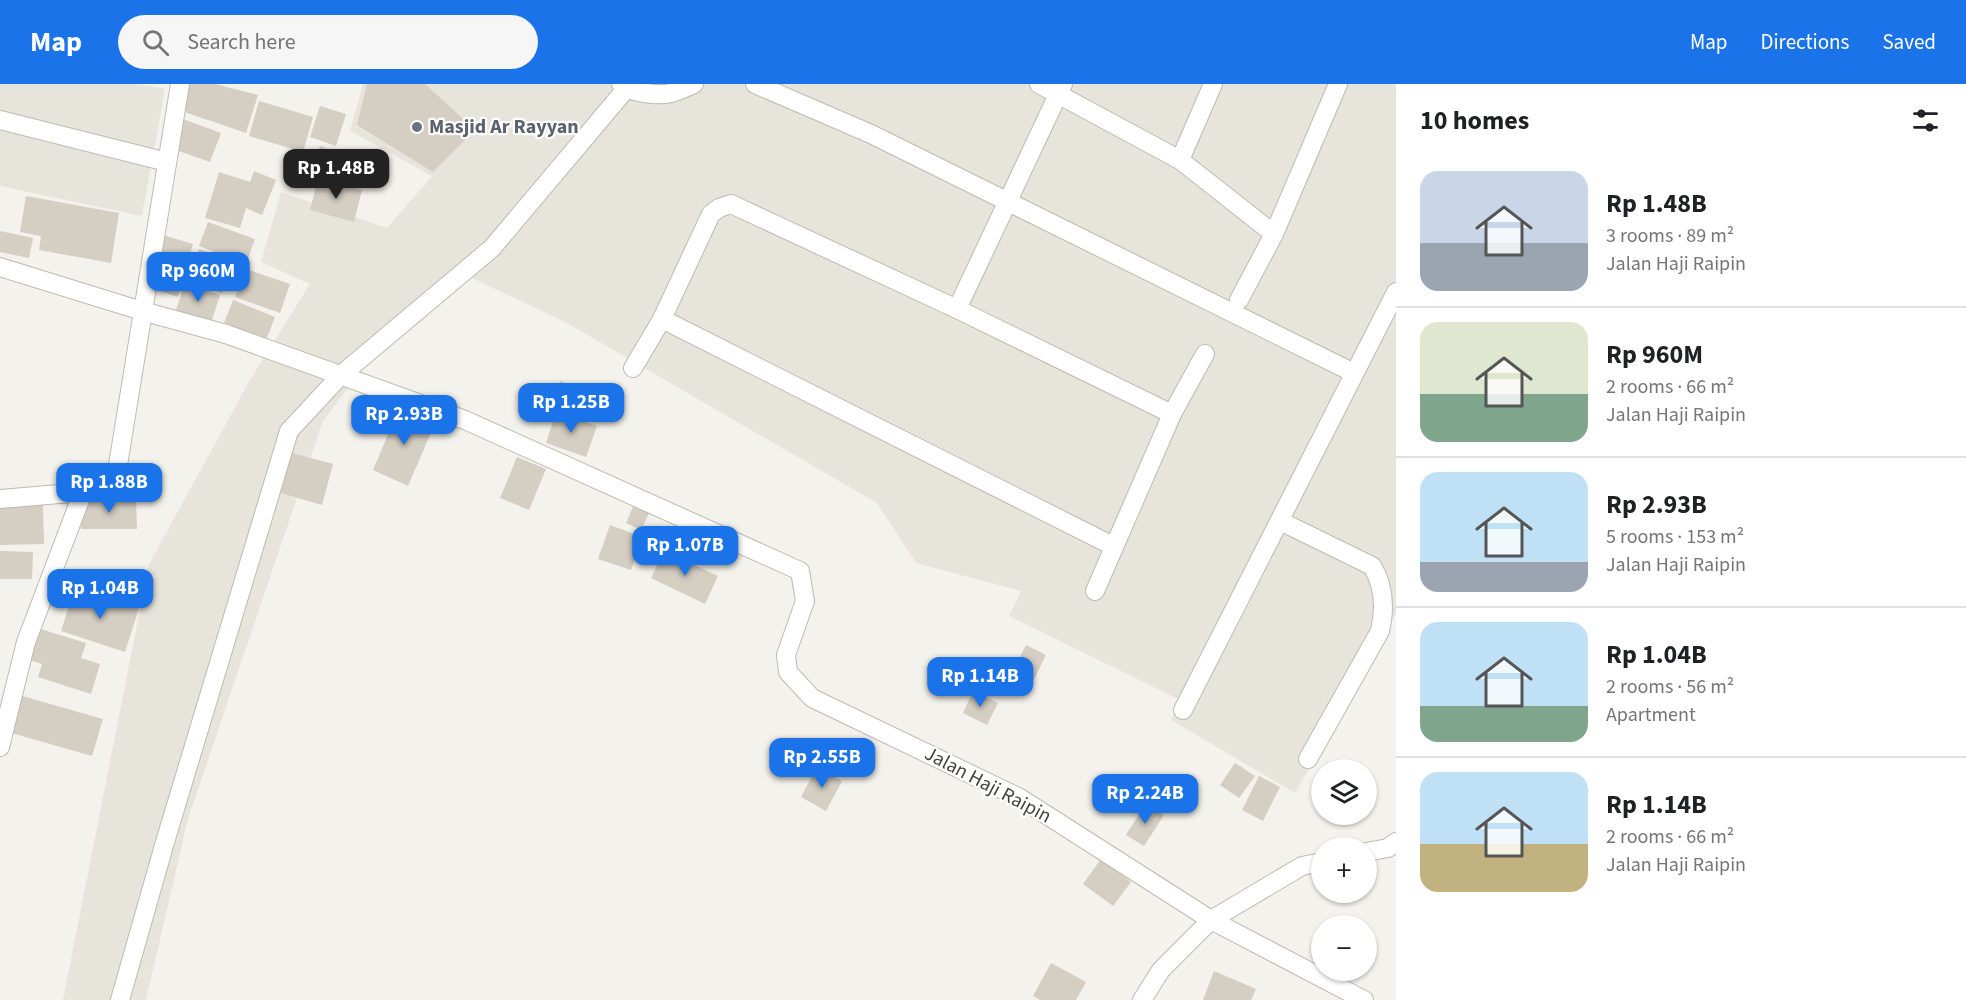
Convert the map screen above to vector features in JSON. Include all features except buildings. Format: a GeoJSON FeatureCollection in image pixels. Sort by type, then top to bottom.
{"type":"FeatureCollection","features":[{"type":"Feature","properties":{"kind":"street"},"geometry":{"type":"LineString","coordinates":[[0,499],[83,492],[117,471],[180,84]]}},
{"type":"Feature","properties":{"kind":"street"},"geometry":{"type":"LineString","coordinates":[[120,1000],[165,842],[289,431],[341,375],[492,248],[623,87],[644,93],[670,93],[694,84]]}},
{"type":"Feature","properties":{"kind":"street"},"geometry":{"type":"LineString","coordinates":[[755,84],[871,134],[1354,373]]}},
{"type":"Feature","properties":{"kind":"street"},"geometry":{"type":"LineString","coordinates":[[1039,84],[1060,89],[1180,160],[1274,234]]}},
{"type":"Feature","properties":{"kind":"street"},"geometry":{"type":"LineString","coordinates":[[1180,160],[1213,84]]}},
{"type":"Feature","properties":{"kind":"street"},"geometry":{"type":"LineString","coordinates":[[1239,300],[1274,234],[1338,84]]}},
{"type":"Feature","properties":{"kind":"street"},"geometry":{"type":"LineString","coordinates":[[957,309],[1060,89]]}},
{"type":"Feature","properties":{"kind":"street"},"geometry":{"type":"LineString","coordinates":[[0,120],[167,162]]}},
{"type":"Feature","properties":{"kind":"street"},"geometry":{"type":"LineString","coordinates":[[633,368],[662,319],[711,214],[731,204],[957,309],[1172,414]]}},
{"type":"Feature","properties":{"kind":"street"},"geometry":{"type":"LineString","coordinates":[[0,267],[142,311],[226,334],[341,375]]}},
{"type":"Feature","properties":{"kind":"street"},"geometry":{"type":"LineString","coordinates":[[1183,710],[1396,292]]}},
{"type":"Feature","properties":{"kind":"street"},"geometry":{"type":"LineString","coordinates":[[662,319],[1113,546]]}},
{"type":"Feature","properties":{"kind":"street"},"geometry":{"type":"LineString","coordinates":[[1095,591],[1172,414],[1205,354]]}},
{"type":"Feature","properties":{"kind":"street","name":"Jalan Haji Raipin"},"geometry":{"type":"LineString","coordinates":[[341,375],[465,420],[800,571],[805,601],[786,655],[788,672],[813,698],[1020,798],[1211,920]]}},
{"type":"Feature","properties":{"kind":"street"},"geometry":{"type":"LineString","coordinates":[[0,747],[26,642],[83,492]]}},
{"type":"Feature","properties":{"kind":"street"},"geometry":{"type":"LineString","coordinates":[[1280,521],[1372,567],[1378,576],[1382,592],[1384,613],[1380,631],[1308,759]]}},
{"type":"Feature","properties":{"kind":"street"},"geometry":{"type":"LineString","coordinates":[[1377,850],[1388,848],[1396,842]]}},
{"type":"Feature","properties":{"kind":"street"},"geometry":{"type":"LineString","coordinates":[[1142,1000],[1161,970],[1211,920],[1302,866],[1311,864]]}},
{"type":"Feature","properties":{"kind":"street"},"geometry":{"type":"LineString","coordinates":[[1211,920],[1364,1000]]}},
{"type":"Feature","properties":{"kind":"shaded area"},"geometry":{"type":"Polygon","coordinates":[[[0,84],[137,84],[165,89],[142,216],[0,186],[0,84]]]}},
{"type":"Feature","properties":{"kind":"shaded area"},"geometry":{"type":"Polygon","coordinates":[[[363,84],[1396,84],[1396,614],[1314,759],[1311,759],[1311,765],[1295,793],[1171,720],[1180,700],[1009,616],[1021,591],[916,563],[877,503],[567,323],[468,276],[377,350],[323,421],[188,819],[146,1000],[63,1000],[149,564],[250,380],[310,284],[261,262],[281,192],[387,228],[432,176],[350,131],[363,84]]]}},
{"type":"Feature","properties":{"kind":"place","name":"Masjid Ar Rayyan"},"geometry":{"type":"Point","coordinates":[417,127]}}]}
